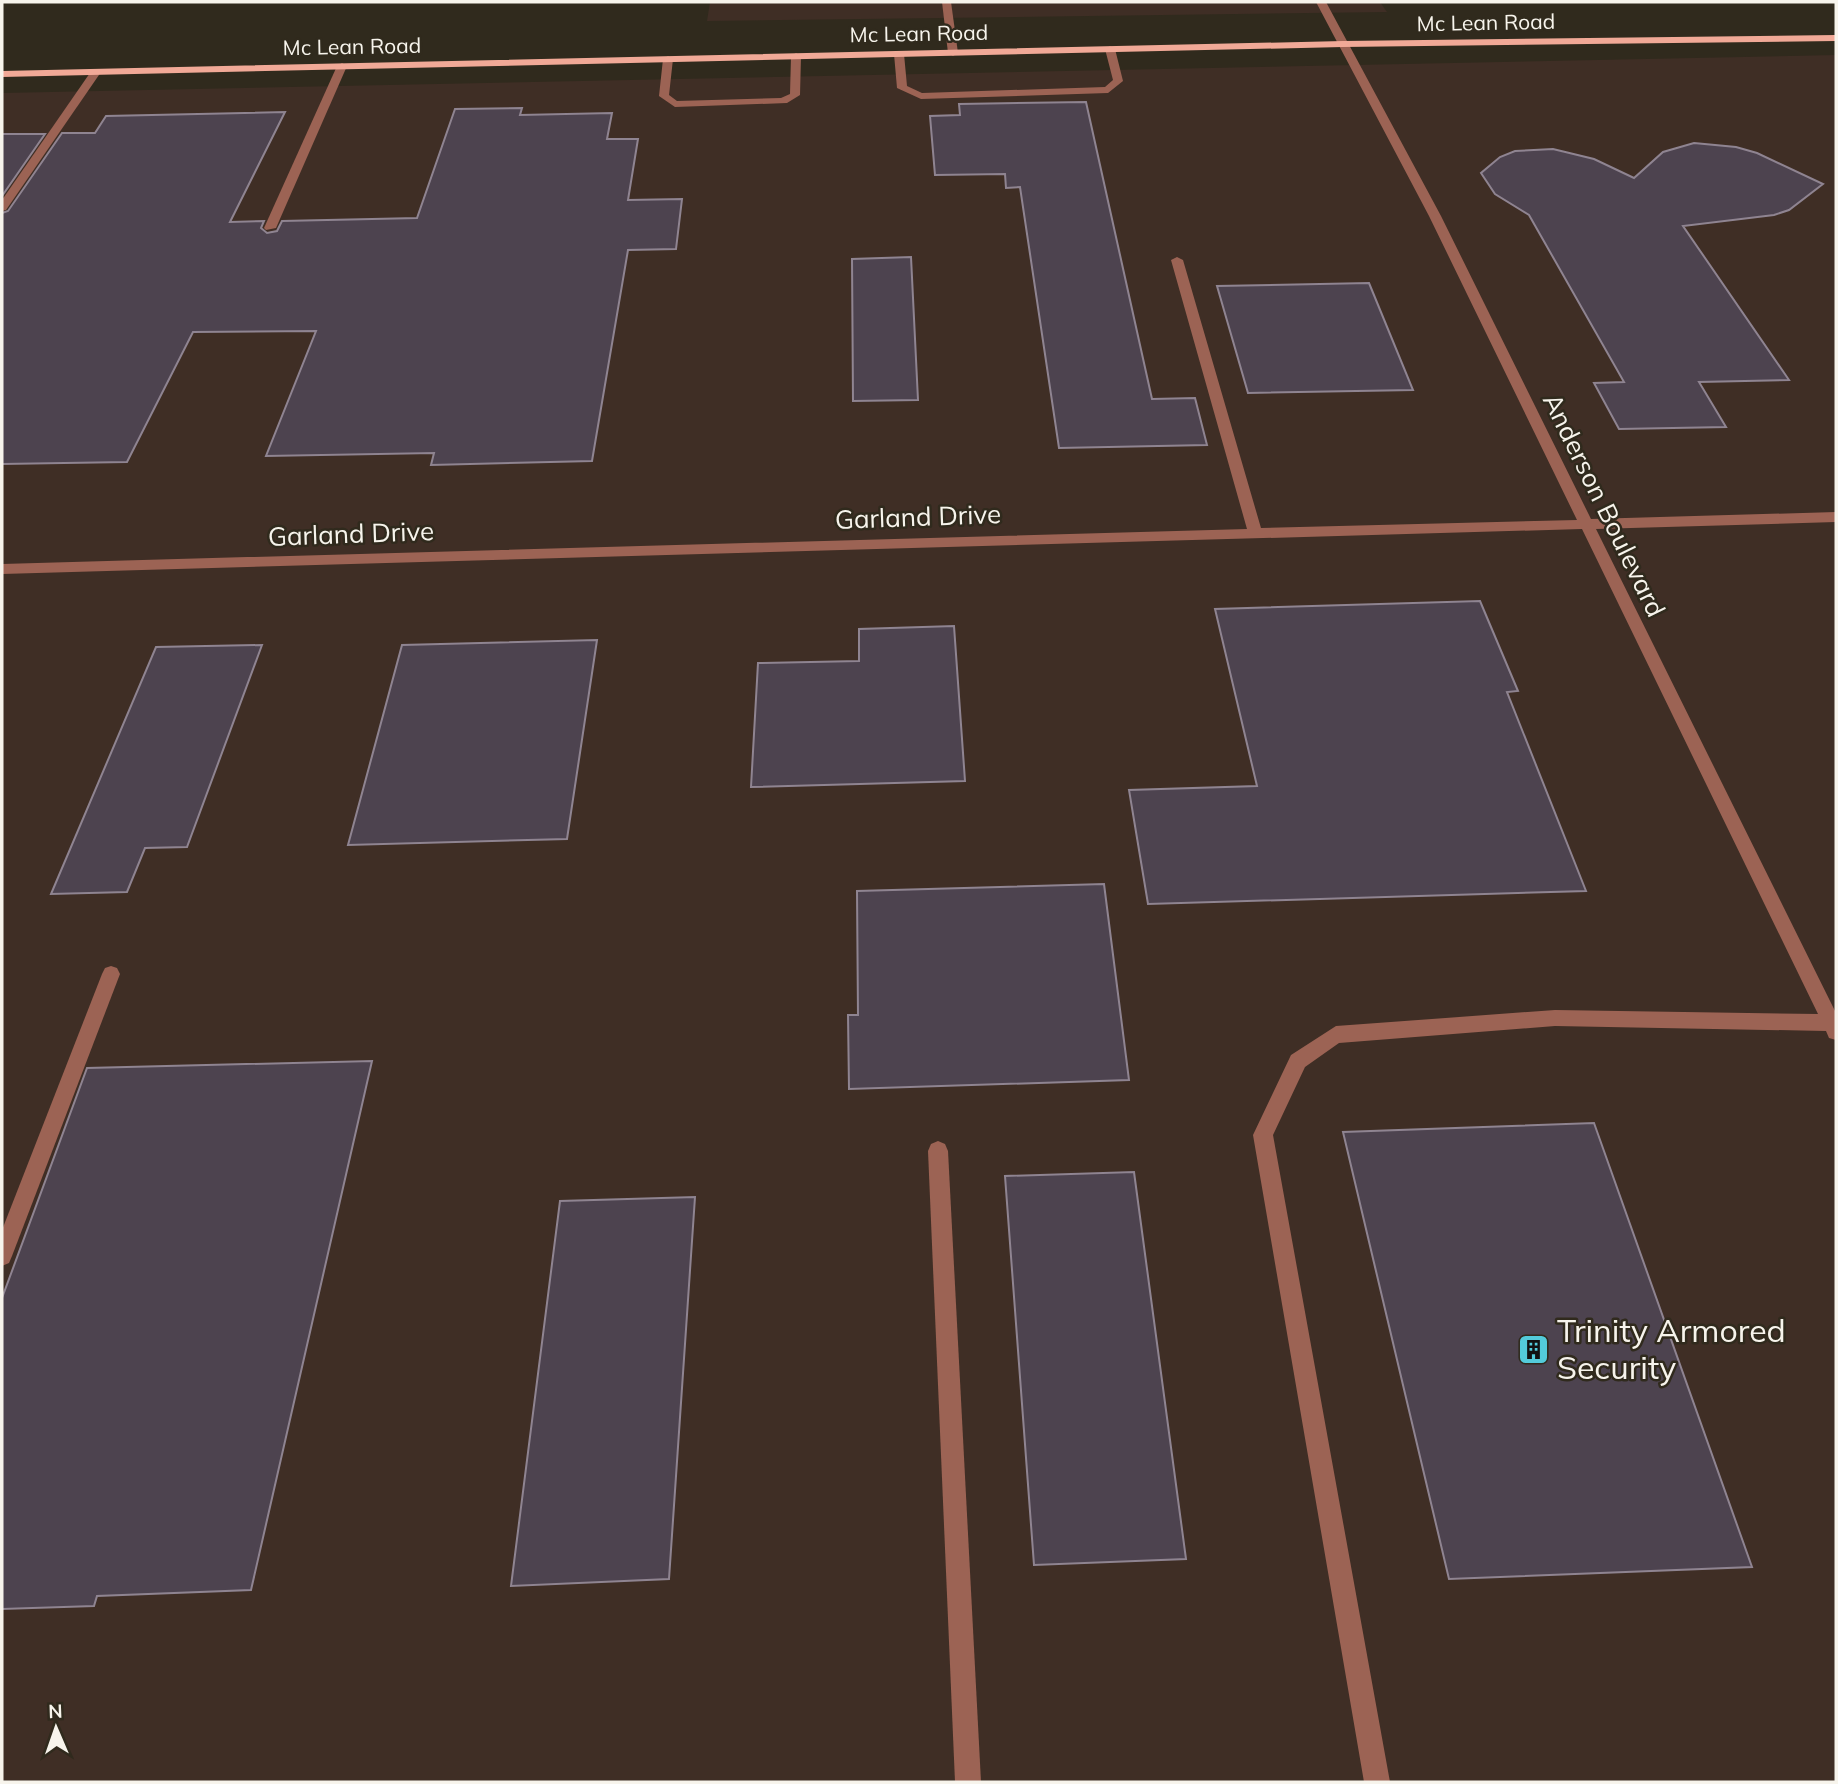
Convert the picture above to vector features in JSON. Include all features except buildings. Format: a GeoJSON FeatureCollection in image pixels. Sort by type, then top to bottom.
{"type":"FeatureCollection","features":[{"type":"Feature","properties":{"kind":"main road","name":"Mc Lean Road"},"geometry":{"type":"LineString","coordinates":[[2,74],[1343,44],[1836,38]]}},
{"type":"Feature","properties":{"kind":"street"},"geometry":{"type":"LineString","coordinates":[[946,2],[953,53]]}},
{"type":"Feature","properties":{"kind":"street","name":"Anderson Boulevard"},"geometry":{"type":"LineString","coordinates":[[1321,2],[1435,216],[1834,1028]]}},
{"type":"Feature","properties":{"kind":"street"},"geometry":{"type":"LineString","coordinates":[[899,54],[902,88],[921,96],[1108,90],[1118,81],[1110,49]]}},
{"type":"Feature","properties":{"kind":"street"},"geometry":{"type":"LineString","coordinates":[[668,59],[664,96],[675,104],[783,101],[794,95],[796,56]]}},
{"type":"Feature","properties":{"kind":"street"},"geometry":{"type":"LineString","coordinates":[[270,228],[342,66]]}},
{"type":"Feature","properties":{"kind":"street"},"geometry":{"type":"LineString","coordinates":[[2,208],[96,72]]}},
{"type":"Feature","properties":{"kind":"street"},"geometry":{"type":"LineString","coordinates":[[1177,260],[1255,531]]}},
{"type":"Feature","properties":{"kind":"street","name":"Garland Drive"},"geometry":{"type":"LineString","coordinates":[[2,569],[1255,531],[1836,517]]}},
{"type":"Feature","properties":{"kind":"street"},"geometry":{"type":"LineString","coordinates":[[2,1256],[111,974]]}},
{"type":"Feature","properties":{"kind":"street"},"geometry":{"type":"LineString","coordinates":[[1377,1782],[1263,1135],[1298,1061],[1336,1035],[1555,1018],[1834,1028]]}},
{"type":"Feature","properties":{"kind":"street"},"geometry":{"type":"LineString","coordinates":[[938,1151],[968,1782]]}},
{"type":"Feature","properties":{"kind":"shaded area"},"geometry":{"type":"Polygon","coordinates":[[[710,2],[1380,2],[1387,12],[707,21],[710,2]]]}},
{"type":"Feature","properties":{"kind":"shaded area"},"geometry":{"type":"Polygon","coordinates":[[[1836,55],[1836,1782],[2,1782],[2,93],[1836,55]]]}},
{"type":"Feature","properties":{"kind":"place","name":"Trinity Armored Security"},"geometry":{"type":"Point","coordinates":[1534,1349]}}]}
